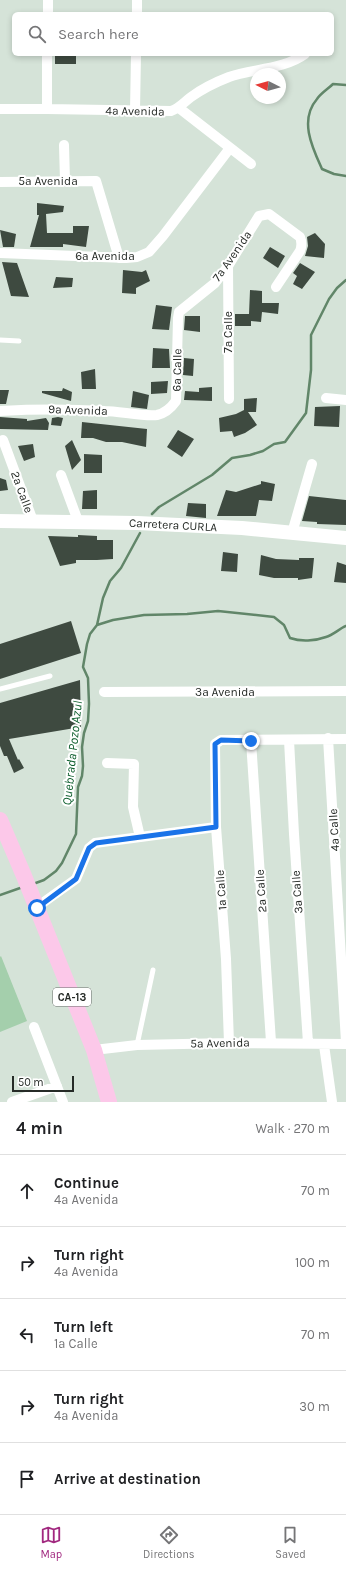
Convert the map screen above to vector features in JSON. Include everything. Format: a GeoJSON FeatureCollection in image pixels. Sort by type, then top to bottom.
{"type":"FeatureCollection","features":[{"type":"Feature","properties":{"kind":"main road","name":"Carretera CURLA"},"geometry":{"type":"LineString","coordinates":[[0,521],[78,521],[236,528],[346,538]]}},
{"type":"Feature","properties":{"kind":"main road","name":"CA-13"},"geometry":{"type":"LineString","coordinates":[[1,827],[24,876],[94,1050],[109,1102]]}},
{"type":"Feature","properties":{"kind":"street"},"geometry":{"type":"LineString","coordinates":[[48,0],[48,12]]}},
{"type":"Feature","properties":{"kind":"street"},"geometry":{"type":"LineString","coordinates":[[137,0],[137,12]]}},
{"type":"Feature","properties":{"kind":"street"},"geometry":{"type":"LineString","coordinates":[[47,56],[47,109]]}},
{"type":"Feature","properties":{"kind":"street"},"geometry":{"type":"LineString","coordinates":[[135,111],[136,56]]}},
{"type":"Feature","properties":{"kind":"street","name":"4a Avenida"},"geometry":{"type":"LineString","coordinates":[[0,109],[171,111],[179,108],[190,98],[205,88],[229,77],[288,62],[301,56]]}},
{"type":"Feature","properties":{"kind":"street"},"geometry":{"type":"LineString","coordinates":[[179,108],[251,164]]}},
{"type":"Feature","properties":{"kind":"street"},"geometry":{"type":"LineString","coordinates":[[64,145],[65,181]]}},
{"type":"Feature","properties":{"kind":"street","name":"6a Avenida"},"geometry":{"type":"LineString","coordinates":[[0,253],[119,258],[137,257],[150,252],[230,148]]}},
{"type":"Feature","properties":{"kind":"street","name":"5a Avenida"},"geometry":{"type":"LineString","coordinates":[[0,182],[96,181],[119,258]]}},
{"type":"Feature","properties":{"kind":"street","name":"7a Avenida"},"geometry":{"type":"LineString","coordinates":[[180,312],[215,283],[228,266],[259,216],[264,214],[269,214],[300,237],[302,246],[276,287]]}},
{"type":"Feature","properties":{"kind":"street","name":"7a Calle"},"geometry":{"type":"LineString","coordinates":[[228,266],[229,399]]}},
{"type":"Feature","properties":{"kind":"street","name":"6a Calle"},"geometry":{"type":"LineString","coordinates":[[156,415],[166,412],[172,408],[176,401],[178,318],[180,312]]}},
{"type":"Feature","properties":{"kind":"street"},"geometry":{"type":"LineString","coordinates":[[326,398],[346,400]]}},
{"type":"Feature","properties":{"kind":"street","name":"9a Avenida"},"geometry":{"type":"LineString","coordinates":[[0,411],[52,408],[156,415]]}},
{"type":"Feature","properties":{"kind":"street","name":"2a Calle"},"geometry":{"type":"LineString","coordinates":[[3,440],[33,521]]}},
{"type":"Feature","properties":{"kind":"street"},"geometry":{"type":"LineString","coordinates":[[292,533],[312,464]]}},
{"type":"Feature","properties":{"kind":"street"},"geometry":{"type":"LineString","coordinates":[[61,475],[78,521]]}},
{"type":"Feature","properties":{"kind":"street","name":"3a Avenida"},"geometry":{"type":"LineString","coordinates":[[104,692],[346,691]]}},
{"type":"Feature","properties":{"kind":"street"},"geometry":{"type":"LineString","coordinates":[[251,741],[328,738],[346,739]]}},
{"type":"Feature","properties":{"kind":"street","name":"4ª Calle"},"geometry":{"type":"LineString","coordinates":[[328,738],[346,1043]]}},
{"type":"Feature","properties":{"kind":"street","name":"1ª Calle"},"geometry":{"type":"LineString","coordinates":[[230,1043],[226,959],[216,827],[214,747],[215,744],[221,740],[251,741]]}},
{"type":"Feature","properties":{"kind":"street","name":"3ª Calle"},"geometry":{"type":"LineString","coordinates":[[289,740],[308,1043]]}},
{"type":"Feature","properties":{"kind":"street","name":"2ª Calle"},"geometry":{"type":"LineString","coordinates":[[251,741],[271,1042]]}},
{"type":"Feature","properties":{"kind":"street"},"geometry":{"type":"LineString","coordinates":[[107,763],[134,764],[133,807],[140,837]]}},
{"type":"Feature","properties":{"kind":"street"},"geometry":{"type":"LineString","coordinates":[[34,900],[76,879],[91,845],[96,843],[216,827]]}},
{"type":"Feature","properties":{"kind":"street"},"geometry":{"type":"LineString","coordinates":[[34,1026],[63,1102]]}},
{"type":"Feature","properties":{"kind":"street","name":"5ª Avenida"},"geometry":{"type":"LineString","coordinates":[[94,1050],[137,1045],[271,1042],[324,1045],[346,1043]]}},
{"type":"Feature","properties":{"kind":"street"},"geometry":{"type":"LineString","coordinates":[[324,1045],[332,1102]]}},
{"type":"Feature","properties":{"kind":"street"},"geometry":{"type":"LineString","coordinates":[[12,1102],[57,1086]]}},
{"type":"Feature","properties":{"kind":"lane"},"geometry":{"type":"LineString","coordinates":[[0,340],[19,341]]}},
{"type":"Feature","properties":{"kind":"lane"},"geometry":{"type":"LineString","coordinates":[[0,689],[50,676]]}},
{"type":"Feature","properties":{"kind":"lane"},"geometry":{"type":"LineString","coordinates":[[137,1045],[153,970]]}},
{"type":"Feature","properties":{"kind":"green space"},"geometry":{"type":"Polygon","coordinates":[[[1,956],[27,1021],[0,1032],[0,957],[1,956]]]}},
{"type":"Feature","properties":{"kind":"building"},"geometry":{"type":"Polygon","coordinates":[[[55,56],[76,56],[76,64],[55,64],[55,56]]]}},
{"type":"Feature","properties":{"kind":"building"},"geometry":{"type":"Polygon","coordinates":[[[37,203],[64,206],[63,212],[46,214],[47,233],[73,233],[73,226],[89,226],[86,247],[63,244],[63,247],[30,247],[39,215],[37,215],[37,203]]]}},
{"type":"Feature","properties":{"kind":"building"},"geometry":{"type":"Polygon","coordinates":[[[0,230],[16,234],[14,247],[3,247],[0,230]]]}},
{"type":"Feature","properties":{"kind":"building"},"geometry":{"type":"Polygon","coordinates":[[[315,233],[325,244],[324,258],[305,256],[308,246],[307,237],[315,233]]]}},
{"type":"Feature","properties":{"kind":"building"},"geometry":{"type":"Polygon","coordinates":[[[270,247],[285,256],[278,268],[263,258],[270,247]]]}},
{"type":"Feature","properties":{"kind":"building"},"geometry":{"type":"Polygon","coordinates":[[[2,262],[17,263],[29,297],[11,296],[2,262]]]}},
{"type":"Feature","properties":{"kind":"building"},"geometry":{"type":"Polygon","coordinates":[[[300,263],[315,272],[302,289],[293,284],[297,276],[293,273],[300,263]]]}},
{"type":"Feature","properties":{"kind":"building"},"geometry":{"type":"Polygon","coordinates":[[[123,270],[142,272],[146,270],[150,281],[136,288],[136,294],[122,293],[123,270]]]}},
{"type":"Feature","properties":{"kind":"building"},"geometry":{"type":"Polygon","coordinates":[[[56,277],[73,278],[72,287],[53,288],[56,277]]]}},
{"type":"Feature","properties":{"kind":"building"},"geometry":{"type":"Polygon","coordinates":[[[250,290],[262,291],[262,303],[279,303],[278,314],[262,312],[261,322],[251,321],[251,326],[235,326],[235,314],[249,314],[250,290]]]}},
{"type":"Feature","properties":{"kind":"building"},"geometry":{"type":"Polygon","coordinates":[[[156,305],[172,307],[169,330],[152,329],[156,305]]]}},
{"type":"Feature","properties":{"kind":"building"},"geometry":{"type":"Polygon","coordinates":[[[185,316],[200,316],[200,332],[184,330],[185,316]]]}},
{"type":"Feature","properties":{"kind":"building"},"geometry":{"type":"Polygon","coordinates":[[[153,348],[169,349],[170,368],[152,368],[153,348]]]}},
{"type":"Feature","properties":{"kind":"building"},"geometry":{"type":"Polygon","coordinates":[[[184,358],[194,359],[193,376],[183,375],[184,358]]]}},
{"type":"Feature","properties":{"kind":"building"},"geometry":{"type":"Polygon","coordinates":[[[95,369],[96,389],[82,389],[81,372],[95,369]]]}},
{"type":"Feature","properties":{"kind":"building"},"geometry":{"type":"Polygon","coordinates":[[[168,381],[167,393],[151,394],[151,382],[168,381]]]}},
{"type":"Feature","properties":{"kind":"building"},"geometry":{"type":"Polygon","coordinates":[[[212,387],[212,401],[184,400],[185,391],[199,392],[199,388],[212,387]]]}},
{"type":"Feature","properties":{"kind":"building"},"geometry":{"type":"Polygon","coordinates":[[[63,388],[72,392],[71,401],[42,393],[42,391],[62,391],[63,388]]]}},
{"type":"Feature","properties":{"kind":"building"},"geometry":{"type":"Polygon","coordinates":[[[0,390],[9,390],[6,404],[0,404],[0,390]]]}},
{"type":"Feature","properties":{"kind":"building"},"geometry":{"type":"Polygon","coordinates":[[[133,391],[149,395],[147,409],[131,407],[133,391]]]}},
{"type":"Feature","properties":{"kind":"building"},"geometry":{"type":"Polygon","coordinates":[[[257,398],[256,412],[248,412],[257,425],[245,433],[234,437],[232,431],[220,432],[219,418],[236,414],[244,410],[244,399],[257,398]]]}},
{"type":"Feature","properties":{"kind":"building"},"geometry":{"type":"Polygon","coordinates":[[[340,406],[339,427],[314,426],[315,407],[340,406]]]}},
{"type":"Feature","properties":{"kind":"building"},"geometry":{"type":"Polygon","coordinates":[[[0,417],[27,419],[27,421],[46,418],[49,423],[48,430],[0,429],[0,417]]]}},
{"type":"Feature","properties":{"kind":"building"},"geometry":{"type":"Polygon","coordinates":[[[52,418],[63,418],[61,426],[51,425],[52,418]]]}},
{"type":"Feature","properties":{"kind":"building"},"geometry":{"type":"Polygon","coordinates":[[[82,422],[147,429],[146,447],[122,442],[106,442],[93,438],[81,438],[82,422]]]}},
{"type":"Feature","properties":{"kind":"building"},"geometry":{"type":"Polygon","coordinates":[[[178,430],[194,439],[182,457],[167,447],[178,430]]]}},
{"type":"Feature","properties":{"kind":"building"},"geometry":{"type":"Polygon","coordinates":[[[72,440],[81,460],[72,470],[65,446],[72,440]]]}},
{"type":"Feature","properties":{"kind":"building"},"geometry":{"type":"Polygon","coordinates":[[[33,444],[35,457],[24,461],[18,446],[33,444]]]}},
{"type":"Feature","properties":{"kind":"building"},"geometry":{"type":"Polygon","coordinates":[[[84,454],[102,455],[102,473],[84,473],[84,454]]]}},
{"type":"Feature","properties":{"kind":"building"},"geometry":{"type":"Polygon","coordinates":[[[0,478],[6,480],[8,490],[0,491],[0,478]]]}},
{"type":"Feature","properties":{"kind":"building"},"geometry":{"type":"Polygon","coordinates":[[[261,481],[275,484],[272,501],[259,500],[256,516],[217,516],[226,490],[236,492],[261,484],[261,481]]]}},
{"type":"Feature","properties":{"kind":"building"},"geometry":{"type":"Polygon","coordinates":[[[97,490],[97,509],[82,509],[83,491],[97,490]]]}},
{"type":"Feature","properties":{"kind":"building"},"geometry":{"type":"Polygon","coordinates":[[[309,496],[346,500],[346,525],[317,524],[317,522],[302,521],[309,496]]]}},
{"type":"Feature","properties":{"kind":"building"},"geometry":{"type":"Polygon","coordinates":[[[188,503],[206,504],[206,518],[186,516],[188,503]]]}},
{"type":"Feature","properties":{"kind":"building"},"geometry":{"type":"Polygon","coordinates":[[[78,535],[97,536],[97,540],[113,540],[113,559],[76,560],[76,563],[60,566],[48,536],[78,537],[78,535]]]}},
{"type":"Feature","properties":{"kind":"building"},"geometry":{"type":"Polygon","coordinates":[[[223,552],[238,554],[237,572],[221,571],[223,552]]]}},
{"type":"Feature","properties":{"kind":"building"},"geometry":{"type":"Polygon","coordinates":[[[261,555],[276,559],[299,560],[299,558],[314,558],[312,578],[298,580],[298,578],[274,578],[259,575],[261,555]]]}},
{"type":"Feature","properties":{"kind":"building"},"geometry":{"type":"Polygon","coordinates":[[[337,562],[346,565],[346,583],[334,582],[337,562]]]}},
{"type":"Feature","properties":{"kind":"building"},"geometry":{"type":"Polygon","coordinates":[[[71,621],[81,653],[0,679],[0,644],[71,621]]]}},
{"type":"Feature","properties":{"kind":"building"},"geometry":{"type":"Polygon","coordinates":[[[80,680],[81,727],[9,739],[18,760],[19,759],[24,768],[14,773],[7,756],[4,756],[0,746],[0,703],[80,680]]]}},
{"type":"Feature","properties":{"kind":"waterway"},"geometry":{"type":"LineString","coordinates":[[346,85],[333,84],[320,95],[312,107],[308,125],[311,143],[322,169],[334,174],[346,176]]}},
{"type":"Feature","properties":{"kind":"waterway"},"geometry":{"type":"LineString","coordinates":[[152,514],[159,507],[212,475],[232,458],[250,455],[263,451],[274,444],[285,442],[306,413],[311,370],[311,335],[329,299],[337,288],[346,280]]}},
{"type":"Feature","properties":{"kind":"waterway"},"geometry":{"type":"LineString","coordinates":[[97,625],[103,598],[110,581],[121,568],[140,533]]}},
{"type":"Feature","properties":{"kind":"waterway","name":"Quebrada Pozo Azul"},"geometry":{"type":"LineString","coordinates":[[33,884],[44,880],[56,871],[62,863],[76,834],[78,787],[82,776],[82,747],[88,721],[89,704],[88,678],[83,667],[90,634],[97,625],[113,620],[144,615],[187,614],[218,611],[274,617],[284,625],[290,638],[294,639],[313,640],[326,637],[346,626]]}},
{"type":"Feature","properties":{"kind":"waterway","name":"Quebrada Pozo Azul"},"geometry":{"type":"LineString","coordinates":[[0,895],[23,887]]}},
{"type":"Feature","properties":{"kind":"route"},"geometry":{"type":"LineString","coordinates":[[37,908],[76,879],[91,845],[96,843],[216,827],[215,744],[217,741],[221,740],[251,741]]}}]}
